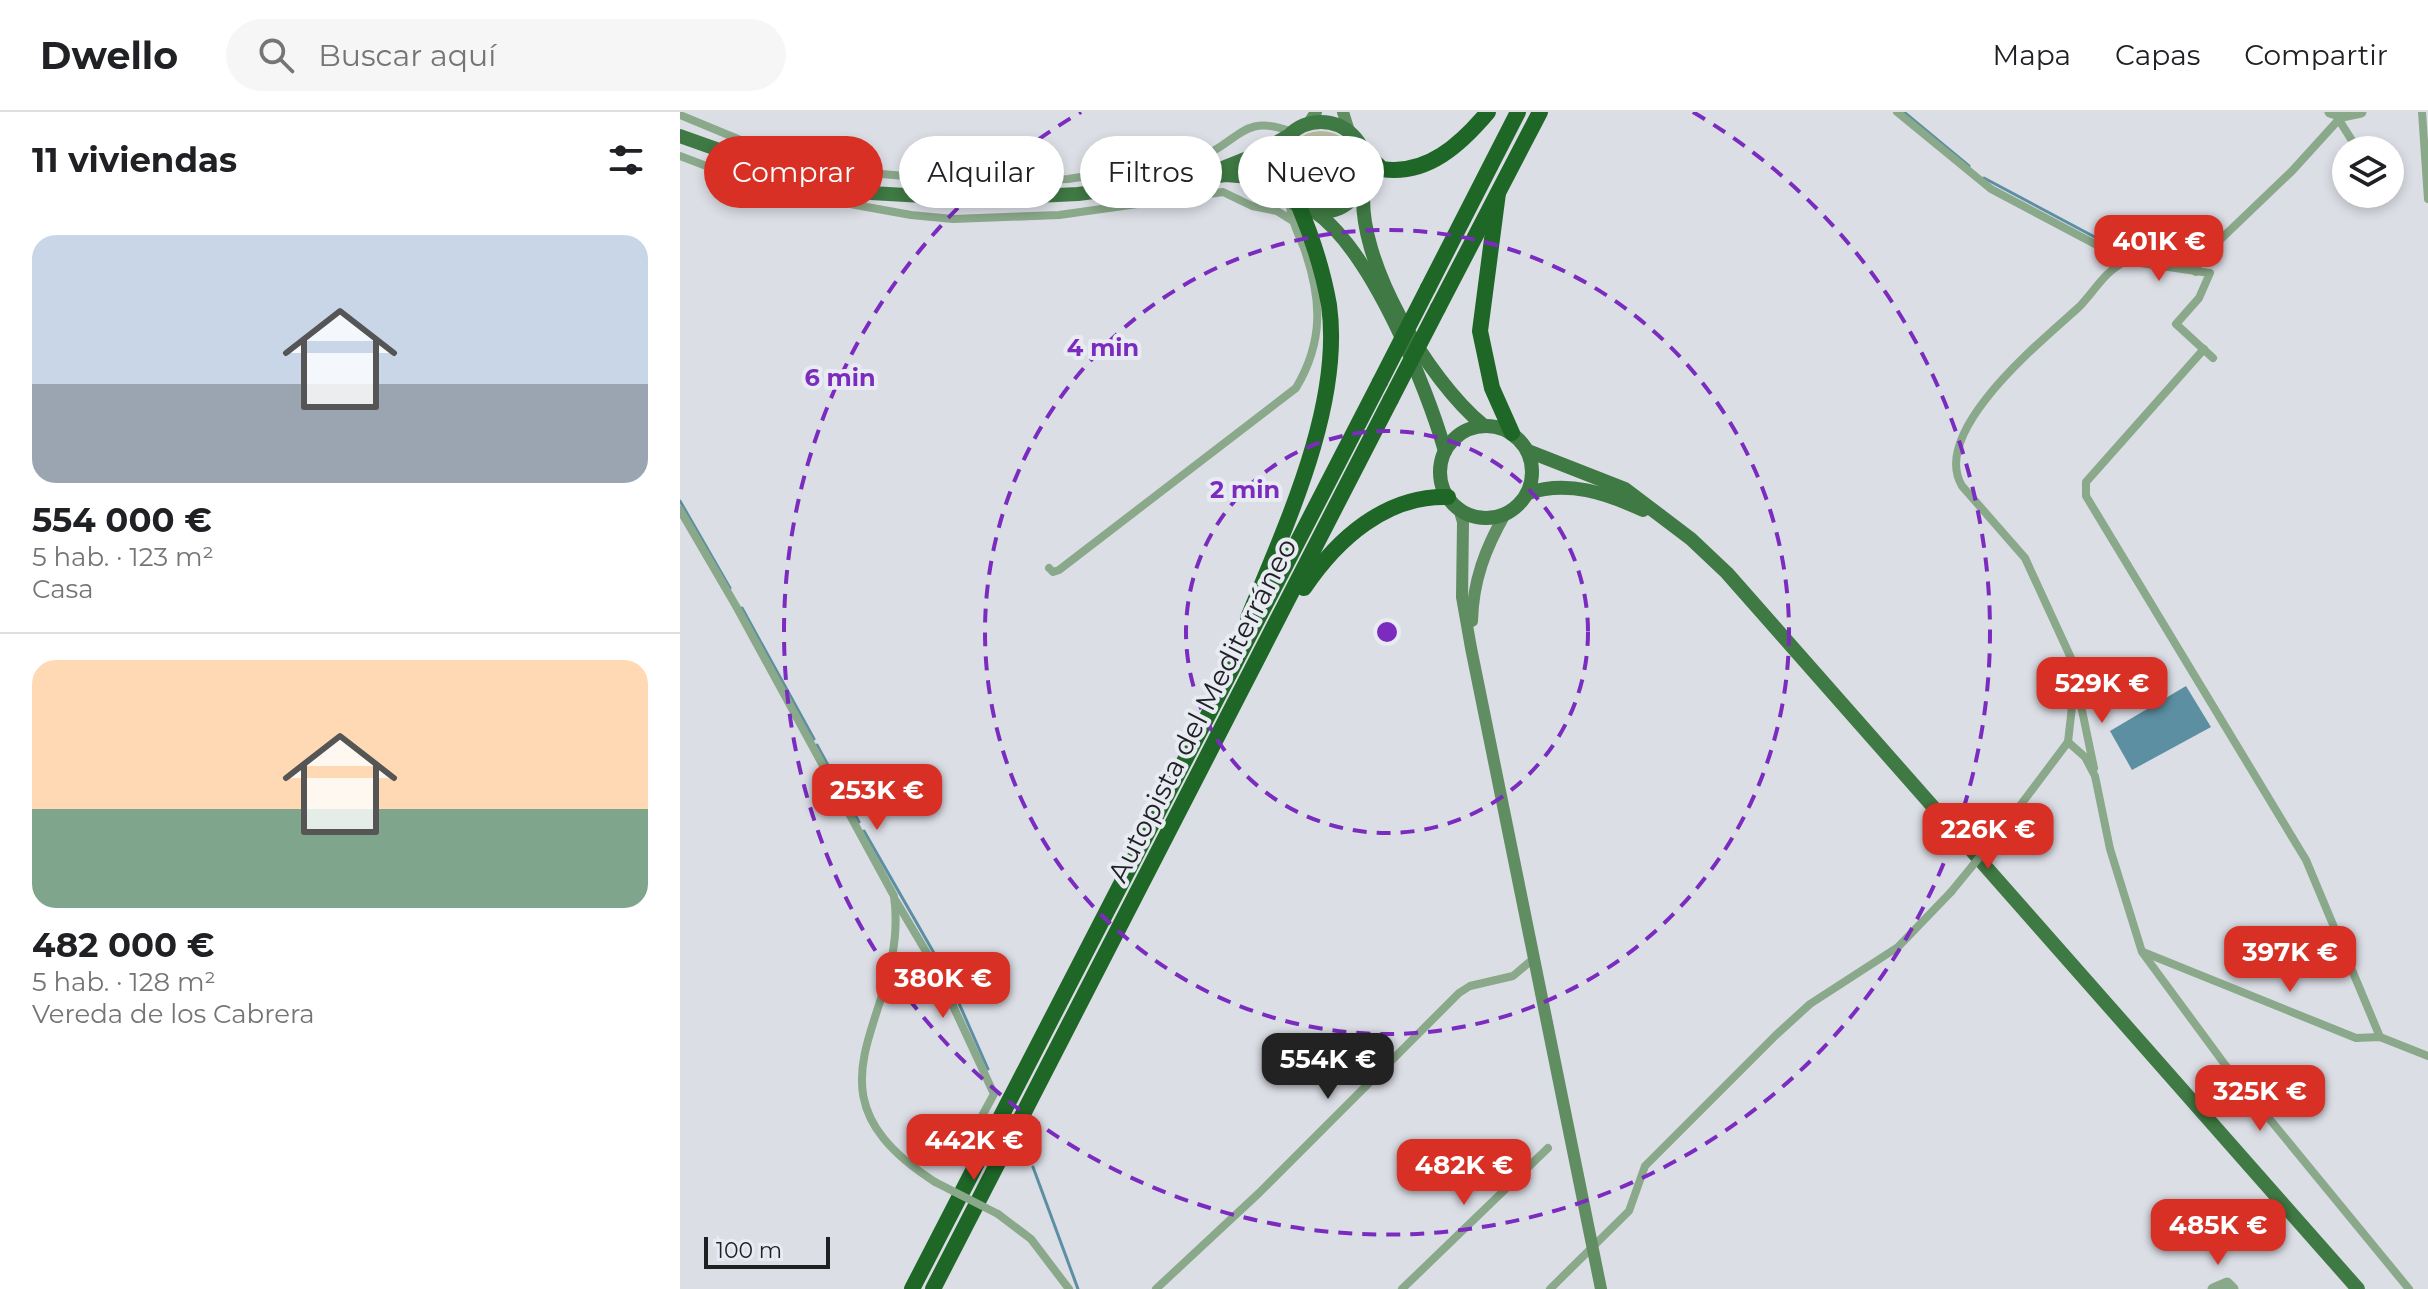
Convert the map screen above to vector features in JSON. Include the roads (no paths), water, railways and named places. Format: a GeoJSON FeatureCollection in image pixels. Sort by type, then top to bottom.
{"type":"FeatureCollection","features":[{"type":"Feature","properties":{"kind":"highway"},"geometry":{"type":"LineString","coordinates":[[1384,169],[1420,166],[1454,147],[1488,112]]}},
{"type":"Feature","properties":{"kind":"highway","name":"Autopista del Mediterráneo"},"geometry":{"type":"LineString","coordinates":[[912,1289],[1518,112]]}},
{"type":"Feature","properties":{"kind":"highway","name":"Autopista del Mediterráneo"},"geometry":{"type":"LineString","coordinates":[[933,1289],[1540,112]]}},
{"type":"Feature","properties":{"kind":"highway"},"geometry":{"type":"LineString","coordinates":[[1498,193],[1480,331],[1492,388],[1512,433]]}},
{"type":"Feature","properties":{"kind":"highway"},"geometry":{"type":"LineString","coordinates":[[1227,679],[1290,509],[1328,379],[1329,306],[1309,231],[1296,208]]}},
{"type":"Feature","properties":{"kind":"highway"},"geometry":{"type":"LineString","coordinates":[[1217,738],[1322,562],[1375,517],[1410,501],[1454,503]]}},
{"type":"Feature","properties":{"kind":"main road"},"geometry":{"type":"LineString","coordinates":[[1343,112],[1353,136]]}},
{"type":"Feature","properties":{"kind":"main road"},"geometry":{"type":"LineString","coordinates":[[1222,169],[1290,134],[1313,118],[1349,131]]}},
{"type":"Feature","properties":{"kind":"main road"},"geometry":{"type":"LineString","coordinates":[[680,136],[787,174],[871,193],[975,199],[1080,194]]}},
{"type":"Feature","properties":{"kind":"main road"},"geometry":{"type":"LineString","coordinates":[[1299,208],[1339,234],[1375,288],[1424,392],[1445,451],[1442,482],[1463,522],[1462,597],[1471,648],[1601,1289]]}},
{"type":"Feature","properties":{"kind":"main road"},"geometry":{"type":"LineString","coordinates":[[1308,208],[1326,212],[1336,208]]}},
{"type":"Feature","properties":{"kind":"main road"},"geometry":{"type":"LineString","coordinates":[[1364,208],[1369,241],[1396,307],[1441,384],[1483,425],[1512,433],[1528,451],[1625,489],[1691,539],[1791,643],[2358,1289]]}},
{"type":"Feature","properties":{"kind":"main road"},"geometry":{"type":"LineString","coordinates":[[1445,451],[1454,439],[1483,425]]}},
{"type":"Feature","properties":{"kind":"main road"},"geometry":{"type":"LineString","coordinates":[[1528,451],[1533,473],[1528,493]]}},
{"type":"Feature","properties":{"kind":"main road"},"geometry":{"type":"LineString","coordinates":[[1471,648],[1473,589],[1487,547],[1505,514],[1528,493],[1547,487],[1564,487],[1604,495],[1652,514],[1691,539]]}},
{"type":"Feature","properties":{"kind":"main road"},"geometry":{"type":"LineString","coordinates":[[1454,503],[1488,518],[1505,514]]}},
{"type":"Feature","properties":{"kind":"street"},"geometry":{"type":"LineString","coordinates":[[1897,112],[1991,189],[2127,261],[2210,273],[2199,298],[2176,324],[2213,358]]}},
{"type":"Feature","properties":{"kind":"street"},"geometry":{"type":"LineString","coordinates":[[2196,272],[2200,259],[2292,171],[2337,116],[2361,112]]}},
{"type":"Feature","properties":{"kind":"street"},"geometry":{"type":"LineString","coordinates":[[2422,112],[2428,199]]}},
{"type":"Feature","properties":{"kind":"street"},"geometry":{"type":"LineString","coordinates":[[680,115],[755,146],[837,170],[996,182],[1068,179],[1197,159],[1216,150],[1250,117],[1259,115],[1277,120],[1290,134]]}},
{"type":"Feature","properties":{"kind":"street"},"geometry":{"type":"LineString","coordinates":[[2337,116],[2349,136]]}},
{"type":"Feature","properties":{"kind":"street"},"geometry":{"type":"LineString","coordinates":[[680,156],[767,189],[852,208],[911,215],[977,219],[1059,215],[1223,192],[1252,206],[1273,210],[1281,208]]}},
{"type":"Feature","properties":{"kind":"street"},"geometry":{"type":"LineString","coordinates":[[1273,210],[1281,208]]}},
{"type":"Feature","properties":{"kind":"street"},"geometry":{"type":"LineString","coordinates":[[1049,568],[1059,570],[1296,388],[1313,354],[1320,318],[1295,208]]}},
{"type":"Feature","properties":{"kind":"street"},"geometry":{"type":"LineString","coordinates":[[2127,261],[2112,269],[2087,299],[1999,382],[1975,415],[1956,461],[1956,477],[2025,558],[2071,658],[2112,860],[2142,952],[2226,1066],[2409,1289]]}},
{"type":"Feature","properties":{"kind":"street"},"geometry":{"type":"LineString","coordinates":[[2204,349],[2086,482],[2086,496],[2306,860],[2380,1037]]}},
{"type":"Feature","properties":{"kind":"street"},"geometry":{"type":"LineString","coordinates":[[680,510],[934,965],[994,1094],[966,1145]]}},
{"type":"Feature","properties":{"kind":"street"},"geometry":{"type":"LineString","coordinates":[[1550,1289],[1629,1211],[1639,1189],[1639,1175],[1656,1155],[1810,1004],[1898,947],[1951,892],[2068,742],[2075,680]]}},
{"type":"Feature","properties":{"kind":"street"},"geometry":{"type":"LineString","coordinates":[[2068,742],[2085,757],[2095,776]]}},
{"type":"Feature","properties":{"kind":"street"},"geometry":{"type":"LineString","coordinates":[[894,896],[897,933],[893,963],[861,1062],[866,1109],[891,1149],[935,1182],[998,1214],[1031,1239],[1069,1289]]}},
{"type":"Feature","properties":{"kind":"street"},"geometry":{"type":"LineString","coordinates":[[2142,952],[2356,1038],[2380,1037],[2428,1056]]}},
{"type":"Feature","properties":{"kind":"street"},"geometry":{"type":"LineString","coordinates":[[1156,1289],[1259,1193],[1459,993],[1470,986],[1513,976],[1533,959]]}},
{"type":"Feature","properties":{"kind":"street"},"geometry":{"type":"LineString","coordinates":[[1402,1289],[1548,1148]]}},
{"type":"Feature","properties":{"kind":"street"},"geometry":{"type":"LineString","coordinates":[[2213,1289],[2227,1283],[2233,1289]]}},
{"type":"Feature","properties":{"kind":"water"},"geometry":{"type":"Polygon","coordinates":[[[2186,686],[2211,727],[2132,770],[2110,731],[2186,686]]]}},
{"type":"Feature","properties":{"kind":"waterway"},"geometry":{"type":"LineString","coordinates":[[1904,112],[1969,166]]}},
{"type":"Feature","properties":{"kind":"waterway"},"geometry":{"type":"LineString","coordinates":[[1984,178],[2121,251]]}},
{"type":"Feature","properties":{"kind":"waterway"},"geometry":{"type":"LineString","coordinates":[[680,501],[730,588]]}},
{"type":"Feature","properties":{"kind":"waterway"},"geometry":{"type":"LineString","coordinates":[[742,608],[814,739]]}},
{"type":"Feature","properties":{"kind":"waterway"},"geometry":{"type":"LineString","coordinates":[[817,745],[859,822]]}},
{"type":"Feature","properties":{"kind":"waterway"},"geometry":{"type":"LineString","coordinates":[[864,831],[946,974],[988,1069]]}},
{"type":"Feature","properties":{"kind":"waterway"},"geometry":{"type":"LineString","coordinates":[[1033,1167],[1078,1289]]}}]}
